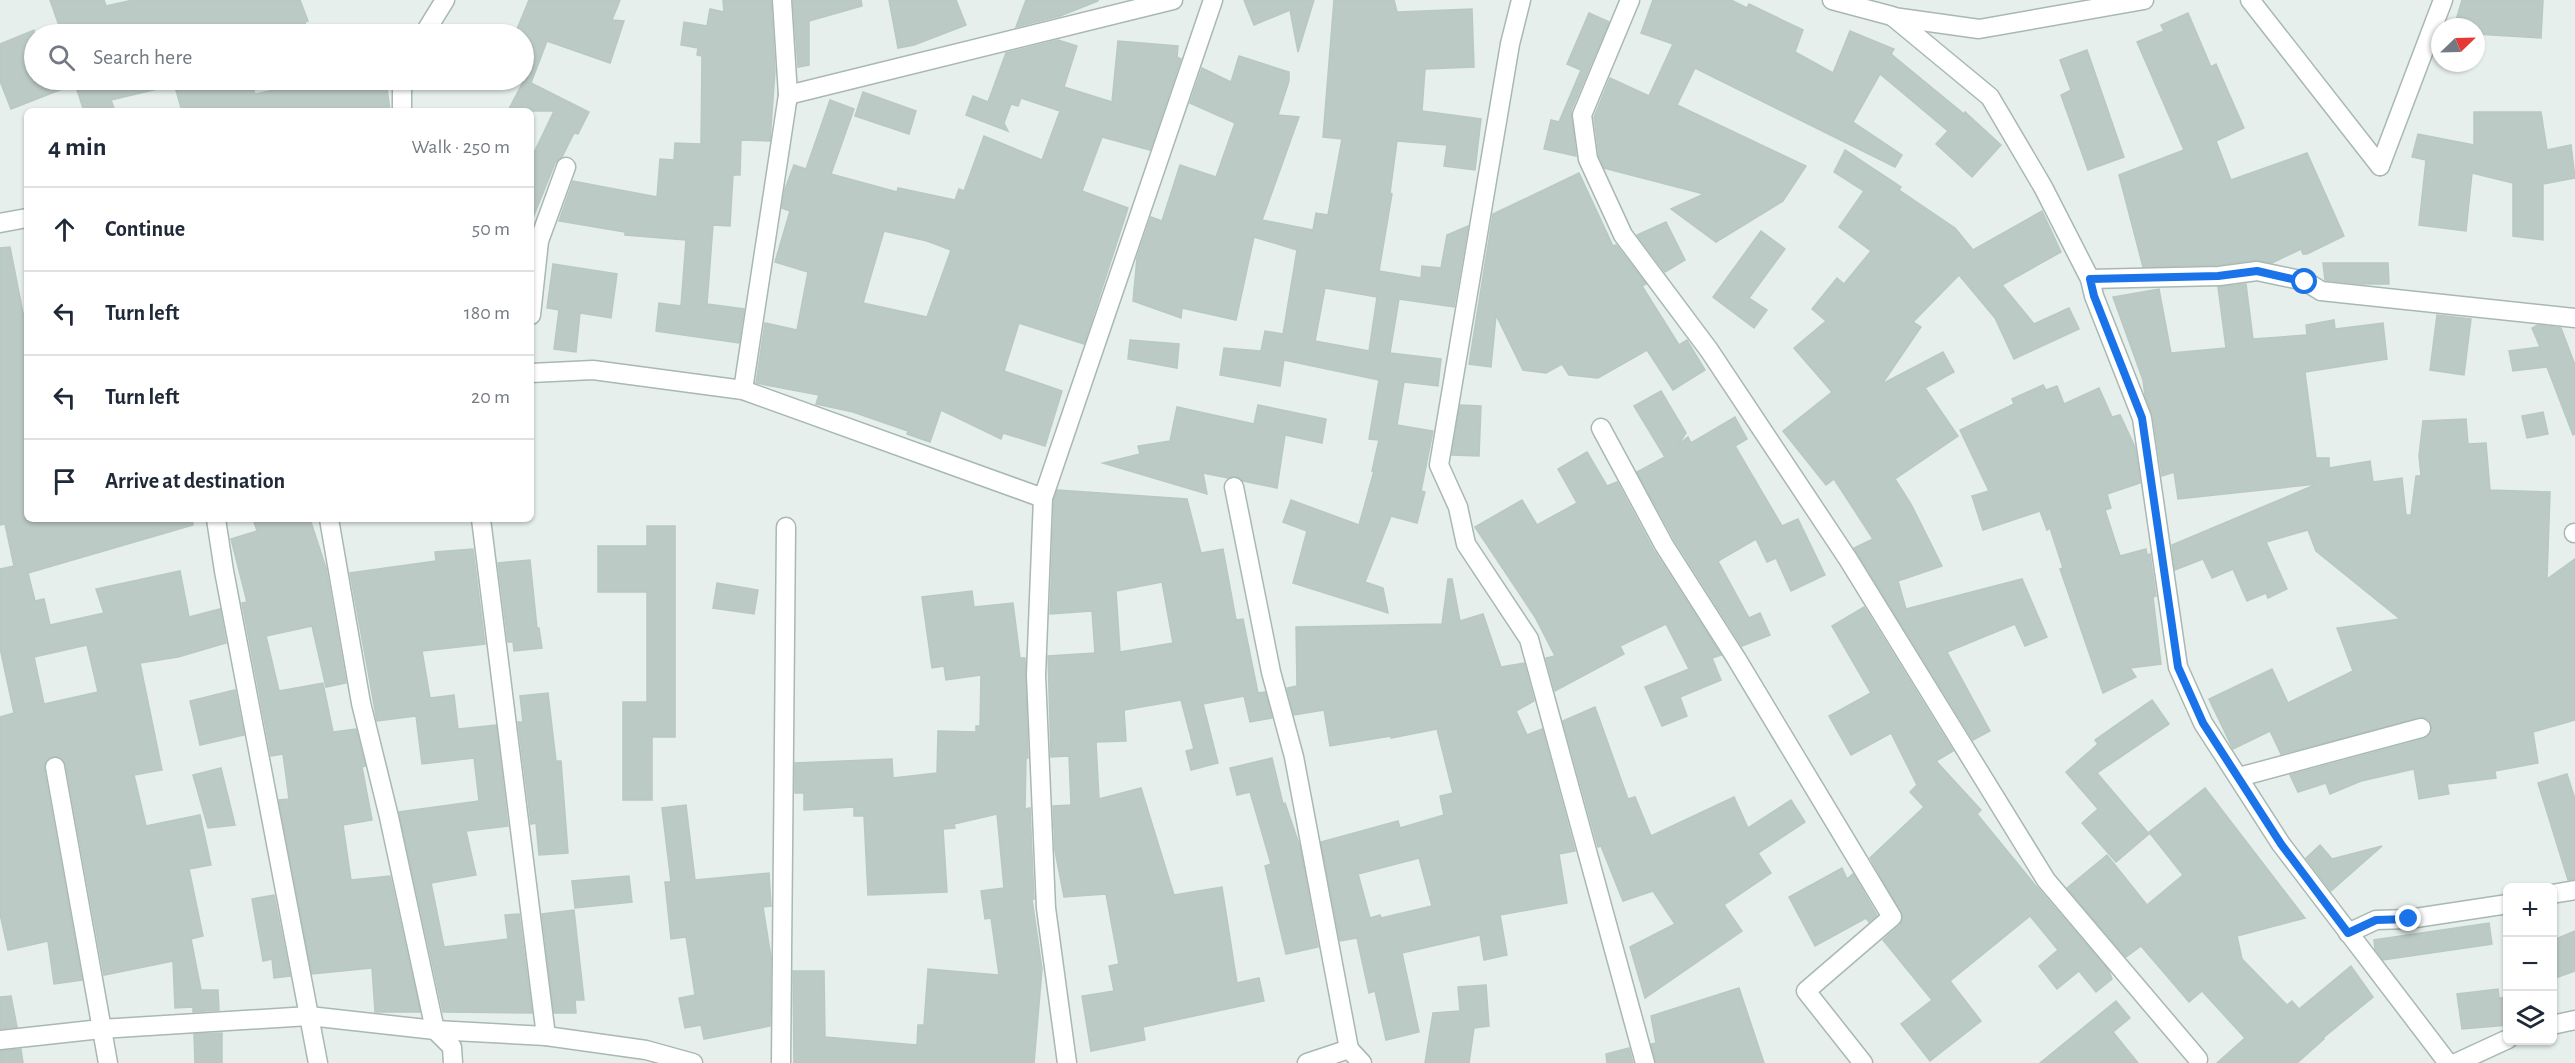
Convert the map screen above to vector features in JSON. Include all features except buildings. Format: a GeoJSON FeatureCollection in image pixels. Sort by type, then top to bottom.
{"type":"FeatureCollection","features":[{"type":"Feature","properties":{"kind":"street"},"geometry":{"type":"LineString","coordinates":[[430,24],[445,0]]}},
{"type":"Feature","properties":{"kind":"street"},"geometry":{"type":"LineString","coordinates":[[743,390],[788,95],[782,0]]}},
{"type":"Feature","properties":{"kind":"street"},"geometry":{"type":"LineString","coordinates":[[788,95],[1173,0]]}},
{"type":"Feature","properties":{"kind":"street"},"geometry":{"type":"LineString","coordinates":[[1067,1063],[1046,908],[1036,675],[1043,498],[1213,0]]}},
{"type":"Feature","properties":{"kind":"street"},"geometry":{"type":"LineString","coordinates":[[1521,0],[1510,44],[1439,465],[1458,507],[1466,544],[1529,639],[1645,1063]]}},
{"type":"Feature","properties":{"kind":"street"},"geometry":{"type":"LineString","coordinates":[[1630,0],[1582,115],[1588,159],[1623,235],[1709,350],[1848,559],[2046,880],[2198,1059]]}},
{"type":"Feature","properties":{"kind":"street"},"geometry":{"type":"LineString","coordinates":[[1832,0],[1892,16],[1979,29],[2144,0]]}},
{"type":"Feature","properties":{"kind":"street"},"geometry":{"type":"LineString","coordinates":[[2250,0],[2380,166],[2444,0]]}},
{"type":"Feature","properties":{"kind":"street"},"geometry":{"type":"LineString","coordinates":[[1892,16],[1990,97],[2043,187],[2090,279],[2094,296],[2142,418],[2178,667],[2203,723],[2281,844],[2448,1063]]}},
{"type":"Feature","properties":{"kind":"street"},"geometry":{"type":"LineString","coordinates":[[402,90],[402,108]]}},
{"type":"Feature","properties":{"kind":"street"},"geometry":{"type":"LineString","coordinates":[[534,287],[539,241],[566,167]]}},
{"type":"Feature","properties":{"kind":"street"},"geometry":{"type":"LineString","coordinates":[[0,223],[24,219]]}},
{"type":"Feature","properties":{"kind":"street"},"geometry":{"type":"LineString","coordinates":[[2090,279],[2218,276],[2257,271],[2305,282],[2321,291],[2575,318]]}},
{"type":"Feature","properties":{"kind":"street"},"geometry":{"type":"LineString","coordinates":[[534,373],[593,370],[743,390],[1043,498]]}},
{"type":"Feature","properties":{"kind":"street"},"geometry":{"type":"LineString","coordinates":[[1601,428],[1664,545],[1736,658],[1892,917],[1806,991],[1863,1063]]}},
{"type":"Feature","properties":{"kind":"street"},"geometry":{"type":"LineString","coordinates":[[1234,487],[1271,672],[1294,757],[1349,1049],[1362,1063]]}},
{"type":"Feature","properties":{"kind":"street"},"geometry":{"type":"LineString","coordinates":[[216,522],[318,1063]]}},
{"type":"Feature","properties":{"kind":"street"},"geometry":{"type":"LineString","coordinates":[[329,522],[361,703],[389,817],[435,1030],[452,1047],[453,1063]]}},
{"type":"Feature","properties":{"kind":"street"},"geometry":{"type":"LineString","coordinates":[[481,522],[546,1036]]}},
{"type":"Feature","properties":{"kind":"street"},"geometry":{"type":"LineString","coordinates":[[781,1063],[786,527]]}},
{"type":"Feature","properties":{"kind":"street"},"geometry":{"type":"LineString","coordinates":[[2239,777],[2421,728]]}},
{"type":"Feature","properties":{"kind":"street"},"geometry":{"type":"LineString","coordinates":[[55,768],[108,1063]]}},
{"type":"Feature","properties":{"kind":"street"},"geometry":{"type":"LineString","coordinates":[[2557,893],[2575,890]]}},
{"type":"Feature","properties":{"kind":"street"},"geometry":{"type":"LineString","coordinates":[[2348,933],[2376,920],[2409,919],[2503,905]]}},
{"type":"Feature","properties":{"kind":"street"},"geometry":{"type":"LineString","coordinates":[[0,1040],[101,1029],[309,1016],[435,1030],[546,1036],[646,1050],[693,1063]]}},
{"type":"Feature","properties":{"kind":"street"},"geometry":{"type":"LineString","coordinates":[[2557,1024],[2575,1020]]}},
{"type":"Feature","properties":{"kind":"street"},"geometry":{"type":"LineString","coordinates":[[2456,1063],[2503,1041]]}},
{"type":"Feature","properties":{"kind":"street"},"geometry":{"type":"LineString","coordinates":[[1307,1063],[1349,1049]]}},
{"type":"Feature","properties":{"kind":"route"},"geometry":{"type":"LineString","coordinates":[[2305,282],[2257,271],[2218,276],[2090,279],[2094,296],[2142,418],[2178,667],[2203,723],[2281,844],[2348,933],[2376,920],[2409,919]]}}]}
